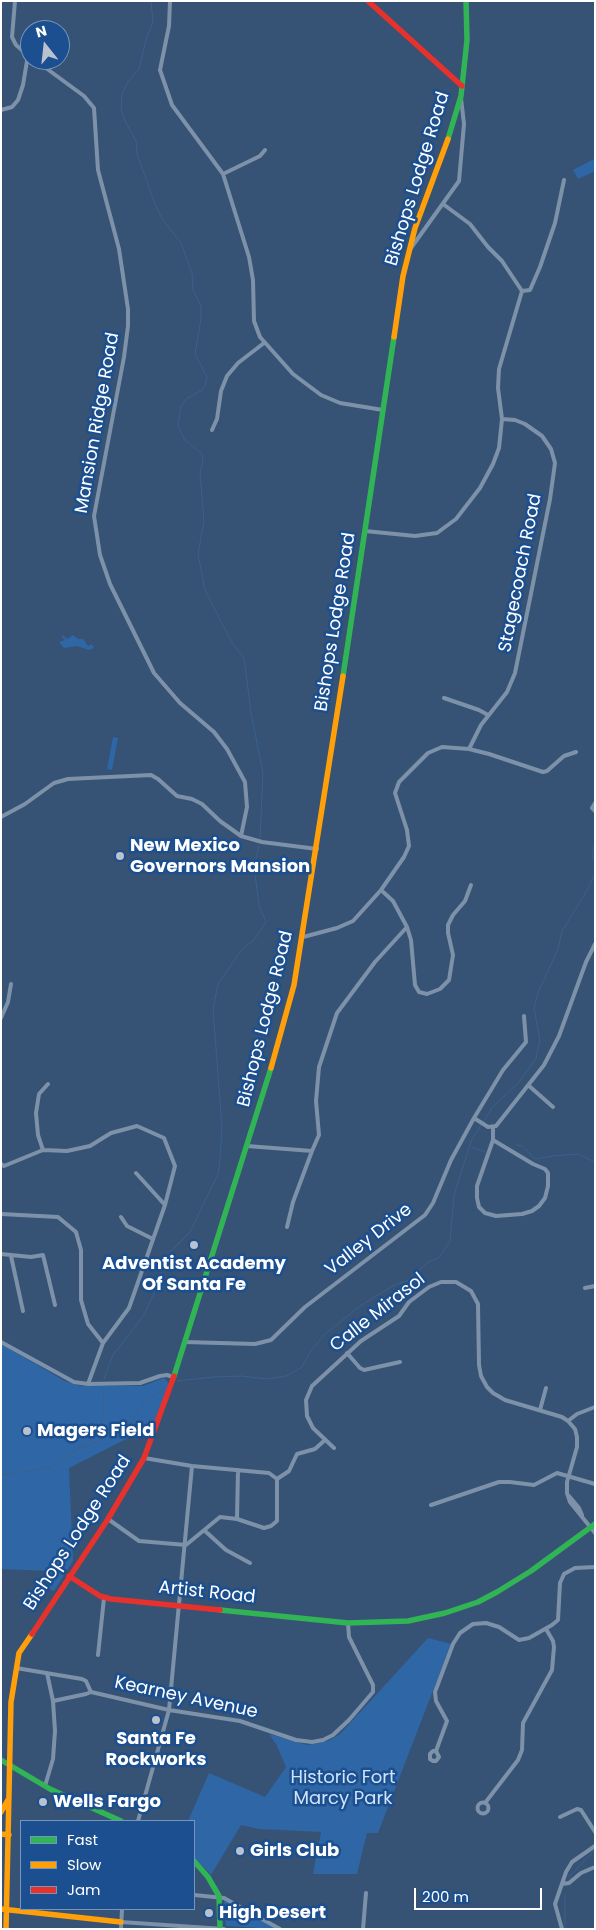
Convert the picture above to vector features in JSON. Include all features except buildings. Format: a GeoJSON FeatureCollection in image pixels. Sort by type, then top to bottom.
{"type":"FeatureCollection","features":[{"type":"Feature","properties":{"kind":"street"},"geometry":{"type":"LineString","coordinates":[[15,1],[12,37],[20,48]]}},
{"type":"Feature","properties":{"kind":"street"},"geometry":{"type":"LineString","coordinates":[[170,1],[169,26],[160,70],[172,104],[223,174],[249,257],[253,280],[254,321],[258,334],[264,343],[300,381],[321,395],[340,403],[383,410]]}},
{"type":"Feature","properties":{"kind":"street"},"geometry":{"type":"LineString","coordinates":[[368,1],[462,86]]}},
{"type":"Feature","properties":{"kind":"street","name":"Bishops Lodge Road"},"geometry":{"type":"LineString","coordinates":[[6,1929],[4,1909],[9,1835],[11,1702],[16,1668],[22,1648],[108,1519],[144,1458],[185,1342],[284,1024],[303,937],[317,849],[399,296],[408,253],[445,149],[461,96],[467,40],[466,1]]}},
{"type":"Feature","properties":{"kind":"street"},"geometry":{"type":"LineString","coordinates":[[1,110],[13,106],[20,98],[26,70]]}},
{"type":"Feature","properties":{"kind":"street","name":"Mansion Ridge Road"},"geometry":{"type":"LineString","coordinates":[[49,70],[84,96],[94,108],[98,170],[119,250],[128,309],[124,358],[94,516],[100,555],[110,584],[154,673],[180,703],[214,732],[227,749],[245,782],[247,807],[241,836]]}},
{"type":"Feature","properties":{"kind":"street"},"geometry":{"type":"LineString","coordinates":[[408,253],[459,181],[464,124],[461,96]]}},
{"type":"Feature","properties":{"kind":"street"},"geometry":{"type":"LineString","coordinates":[[223,174],[260,156],[265,150]]}},
{"type":"Feature","properties":{"kind":"street"},"geometry":{"type":"LineString","coordinates":[[522,290],[530,290],[540,267],[555,223],[564,180]]}},
{"type":"Feature","properties":{"kind":"street"},"geometry":{"type":"LineString","coordinates":[[443,204],[470,224],[502,261],[522,290]]}},
{"type":"Feature","properties":{"kind":"street"},"geometry":{"type":"LineString","coordinates":[[364,531],[423,536],[437,533],[450,524],[465,509],[487,476],[499,448],[502,419],[498,388],[499,369],[522,290]]}},
{"type":"Feature","properties":{"kind":"street"},"geometry":{"type":"LineString","coordinates":[[212,430],[217,419],[221,391],[227,376],[238,363],[264,343]]}},
{"type":"Feature","properties":{"kind":"street","name":"Stagecoach Road"},"geometry":{"type":"LineString","coordinates":[[468,749],[481,725],[507,692],[515,673],[555,467],[553,452],[544,438],[525,424],[515,420],[502,419]]}},
{"type":"Feature","properties":{"kind":"street"},"geometry":{"type":"LineString","coordinates":[[444,698],[479,710],[488,716]]}},
{"type":"Feature","properties":{"kind":"street"},"geometry":{"type":"LineString","coordinates":[[303,937],[337,928],[352,921],[381,890],[404,858],[409,846],[395,793],[399,782],[418,762],[435,750],[442,747],[468,749],[542,772],[547,771],[564,756],[576,752]]}},
{"type":"Feature","properties":{"kind":"street"},"geometry":{"type":"LineString","coordinates":[[1,817],[25,804],[54,783],[68,779],[151,775],[177,796],[202,804],[220,821],[241,836],[262,842],[317,849]]}},
{"type":"Feature","properties":{"kind":"street"},"geometry":{"type":"LineString","coordinates":[[595,803],[592,808],[595,811]]}},
{"type":"Feature","properties":{"kind":"street"},"geometry":{"type":"LineString","coordinates":[[381,890],[393,901],[407,927],[411,940],[416,988],[424,994],[436,991],[448,982],[453,955],[448,925],[453,915],[465,901],[472,885]]}},
{"type":"Feature","properties":{"kind":"street"},"geometry":{"type":"LineString","coordinates":[[286,1227],[293,1202],[319,1135],[316,1101],[319,1067],[337,1013],[375,962],[407,927]]}},
{"type":"Feature","properties":{"kind":"street"},"geometry":{"type":"LineString","coordinates":[[474,1118],[487,1126],[493,1127],[500,1123],[546,1061],[555,1045],[586,962],[595,944]]}},
{"type":"Feature","properties":{"kind":"street"},"geometry":{"type":"LineString","coordinates":[[1,1018],[8,1002],[12,984]]}},
{"type":"Feature","properties":{"kind":"street","name":"Valley Drive"},"geometry":{"type":"LineString","coordinates":[[185,1342],[259,1344],[274,1338],[305,1308],[424,1215],[433,1203],[451,1160],[474,1118],[503,1070],[526,1042],[524,1016]]}},
{"type":"Feature","properties":{"kind":"street"},"geometry":{"type":"LineString","coordinates":[[43,1150],[38,1135],[36,1113],[39,1094],[48,1084]]}},
{"type":"Feature","properties":{"kind":"street"},"geometry":{"type":"LineString","coordinates":[[528,1086],[553,1107]]}},
{"type":"Feature","properties":{"kind":"street"},"geometry":{"type":"LineString","coordinates":[[1,1164],[4,1166],[43,1150],[67,1151],[90,1146],[111,1133],[137,1126],[164,1138],[175,1166],[165,1205],[129,1308],[103,1343],[88,1384]]}},
{"type":"Feature","properties":{"kind":"street"},"geometry":{"type":"LineString","coordinates":[[493,1127],[493,1140],[478,1181],[477,1198],[479,1207],[485,1213],[496,1216],[522,1214],[536,1209],[547,1192],[549,1175],[546,1170],[493,1140]]}},
{"type":"Feature","properties":{"kind":"street"},"geometry":{"type":"LineString","coordinates":[[247,1146],[312,1151]]}},
{"type":"Feature","properties":{"kind":"street"},"geometry":{"type":"LineString","coordinates":[[136,1173],[165,1205]]}},
{"type":"Feature","properties":{"kind":"street"},"geometry":{"type":"LineString","coordinates":[[1,1214],[58,1217],[76,1232],[81,1250],[81,1300],[88,1324],[103,1343]]}},
{"type":"Feature","properties":{"kind":"street"},"geometry":{"type":"LineString","coordinates":[[121,1217],[127,1226],[153,1239]]}},
{"type":"Feature","properties":{"kind":"street"},"geometry":{"type":"LineString","coordinates":[[1,1254],[11,1256],[43,1255],[55,1305]]}},
{"type":"Feature","properties":{"kind":"street"},"geometry":{"type":"LineString","coordinates":[[11,1256],[23,1311]]}},
{"type":"Feature","properties":{"kind":"street","name":"Calle Mirasol"},"geometry":{"type":"LineString","coordinates":[[334,1448],[313,1428],[309,1420],[306,1408],[307,1396],[314,1383],[347,1353],[396,1318],[409,1302],[433,1285],[446,1281],[456,1282],[471,1291],[477,1300],[479,1312],[479,1365],[481,1376],[492,1393],[505,1400],[558,1415],[568,1421]]}},
{"type":"Feature","properties":{"kind":"street"},"geometry":{"type":"LineString","coordinates":[[585,1288],[595,1286]]}},
{"type":"Feature","properties":{"kind":"street"},"geometry":{"type":"LineString","coordinates":[[1,1342],[74,1382],[88,1384],[140,1383],[160,1376],[167,1375],[173,1377]]}},
{"type":"Feature","properties":{"kind":"street"},"geometry":{"type":"LineString","coordinates":[[347,1353],[364,1370],[400,1362]]}},
{"type":"Feature","properties":{"kind":"street"},"geometry":{"type":"LineString","coordinates":[[540,1410],[546,1388]]}},
{"type":"Feature","properties":{"kind":"street"},"geometry":{"type":"LineString","coordinates":[[595,1407],[575,1415],[568,1421],[575,1429],[578,1442],[567,1485],[568,1496],[593,1526],[595,1533]]}},
{"type":"Feature","properties":{"kind":"street"},"geometry":{"type":"LineString","coordinates":[[277,1479],[289,1471],[298,1454],[315,1449],[325,1440]]}},
{"type":"Feature","properties":{"kind":"street"},"geometry":{"type":"LineString","coordinates":[[144,1458],[192,1466],[269,1473],[277,1479]]}},
{"type":"Feature","properties":{"kind":"street"},"geometry":{"type":"LineString","coordinates":[[138,1820],[170,1710],[192,1466]]}},
{"type":"Feature","properties":{"kind":"street"},"geometry":{"type":"LineString","coordinates":[[237,1519],[238,1470]]}},
{"type":"Feature","properties":{"kind":"street"},"geometry":{"type":"LineString","coordinates":[[432,1505],[499,1482],[534,1486],[554,1474],[569,1476],[595,1484]]}},
{"type":"Feature","properties":{"kind":"street"},"geometry":{"type":"LineString","coordinates":[[108,1519],[139,1541],[186,1545],[220,1517],[237,1519],[264,1528],[271,1526],[277,1521],[277,1479]]}},
{"type":"Feature","properties":{"kind":"street","name":"Artist Road"},"geometry":{"type":"LineString","coordinates":[[69,1576],[104,1598],[348,1623],[408,1621],[445,1613],[478,1602],[498,1592],[531,1571],[593,1526]]}},
{"type":"Feature","properties":{"kind":"street"},"geometry":{"type":"LineString","coordinates":[[205,1531],[226,1550],[250,1563]]}},
{"type":"Feature","properties":{"kind":"street"},"geometry":{"type":"LineString","coordinates":[[436,1751],[447,1721],[436,1701],[435,1692],[453,1644],[460,1632],[473,1624],[490,1624],[520,1640],[529,1638],[555,1623],[559,1618],[560,1582],[564,1574],[577,1567],[595,1567]]}},
{"type":"Feature","properties":{"kind":"street"},"geometry":{"type":"LineString","coordinates":[[98,1655],[104,1598]]}},
{"type":"Feature","properties":{"kind":"street","name":"Kearney Avenue"},"geometry":{"type":"LineString","coordinates":[[52,1701],[91,1692],[170,1710],[240,1721],[296,1740],[312,1742],[333,1735],[373,1692],[372,1683],[349,1637],[348,1623]]}},
{"type":"Feature","properties":{"kind":"street"},"geometry":{"type":"LineString","coordinates":[[485,1803],[518,1760],[522,1750],[523,1723],[552,1670],[554,1641],[546,1629]]}},
{"type":"Feature","properties":{"kind":"street"},"geometry":{"type":"LineString","coordinates":[[16,1668],[82,1678],[86,1681],[91,1692]]}},
{"type":"Feature","properties":{"kind":"street"},"geometry":{"type":"LineString","coordinates":[[45,1786],[54,1750],[52,1701],[47,1672]]}},
{"type":"Feature","properties":{"kind":"street"},"geometry":{"type":"LineString","coordinates":[[1,1760],[45,1786],[119,1820]]}},
{"type":"Feature","properties":{"kind":"street"},"geometry":{"type":"LineString","coordinates":[[1,1812],[9,1798]]}},
{"type":"Feature","properties":{"kind":"street"},"geometry":{"type":"LineString","coordinates":[[560,1818],[577,1809],[581,1810],[595,1832]]}},
{"type":"Feature","properties":{"kind":"street"},"geometry":{"type":"LineString","coordinates":[[1,1834],[9,1835]]}},
{"type":"Feature","properties":{"kind":"street"},"geometry":{"type":"LineString","coordinates":[[562,1929],[556,1904],[566,1872],[572,1862],[595,1846]]}},
{"type":"Feature","properties":{"kind":"street"},"geometry":{"type":"LineString","coordinates":[[4,1909],[121,1922],[222,1929],[219,1896],[205,1872],[195,1861]]}},
{"type":"Feature","properties":{"kind":"street"},"geometry":{"type":"LineString","coordinates":[[562,1884],[569,1883],[581,1873],[595,1867]]}},
{"type":"Feature","properties":{"kind":"street"},"geometry":{"type":"LineString","coordinates":[[363,1929],[366,1893]]}},
{"type":"Feature","properties":{"kind":"street"},"geometry":{"type":"LineString","coordinates":[[195,1895],[219,1896],[280,1929]]}},
{"type":"Feature","properties":{"kind":"street"},"geometry":{"type":"LineString","coordinates":[[121,1929],[122,1910]]}},
{"type":"Feature","properties":{"kind":"green space"},"geometry":{"type":"Polygon","coordinates":[[[594,159],[595,171],[578,179],[573,170],[594,159]]]}},
{"type":"Feature","properties":{"kind":"green space"},"geometry":{"type":"Polygon","coordinates":[[[63,635],[67,639],[73,635],[78,639],[83,639],[88,646],[92,644],[94,648],[89,650],[77,646],[64,648],[59,642],[65,640],[62,637],[63,635]]]}},
{"type":"Feature","properties":{"kind":"green space"},"geometry":{"type":"Polygon","coordinates":[[[113,737],[118,738],[112,770],[107,769],[113,737]]]}},
{"type":"Feature","properties":{"kind":"green space"},"geometry":{"type":"Polygon","coordinates":[[[1,1344],[65,1381],[80,1386],[143,1386],[164,1378],[169,1383],[156,1424],[69,1468],[73,1561],[54,1591],[49,1589],[50,1571],[1,1569],[1,1344]]]}},
{"type":"Feature","properties":{"kind":"green space","name":"Historic Fort Marcy Park"},"geometry":{"type":"Polygon","coordinates":[[[428,1638],[451,1644],[378,1833],[367,1833],[357,1874],[313,1874],[321,1832],[259,1829],[241,1825],[211,1875],[195,1858],[195,1820],[188,1820],[209,1773],[265,1797],[286,1767],[276,1744],[269,1734],[307,1745],[328,1741],[340,1734],[428,1638]]]}},
{"type":"Feature","properties":{"kind":"green space"},"geometry":{"type":"Polygon","coordinates":[[[224,1900],[274,1927],[276,1929],[226,1926],[224,1900]]]}},
{"type":"Feature","properties":{"kind":"waterway"},"geometry":{"type":"LineString","coordinates":[[151,1],[153,22],[146,40],[139,69],[129,80],[122,94],[121,109],[136,141],[137,154],[155,204],[163,220],[181,243],[192,273],[193,290],[201,306],[201,319],[195,354],[207,377],[202,390],[186,399],[181,407],[178,425],[184,439],[202,454],[203,461],[200,474],[204,521],[198,554],[205,590],[232,643],[244,658],[251,713],[263,773],[260,838]]}},
{"type":"Feature","properties":{"kind":"waterway"},"geometry":{"type":"LineString","coordinates":[[595,841],[592,855],[595,863]]}},
{"type":"Feature","properties":{"kind":"waterway"},"geometry":{"type":"LineString","coordinates":[[104,1379],[113,1355],[144,1315],[157,1287],[168,1254],[190,1232],[218,1174],[222,1127],[213,1009],[218,984],[242,949],[254,940],[266,922],[259,905],[254,867],[259,846]]}},
{"type":"Feature","properties":{"kind":"waterway"},"geometry":{"type":"LineString","coordinates":[[177,1381],[213,1377],[242,1376],[267,1379],[286,1376],[302,1367],[310,1352],[324,1335],[360,1306],[394,1285],[407,1281],[428,1262],[439,1258],[450,1241],[454,1195],[471,1141],[492,1108],[520,1081],[536,1058],[540,1040],[534,1008],[538,993],[558,949],[562,931],[589,887],[595,873]]}},
{"type":"Feature","properties":{"kind":"waterway"},"geometry":{"type":"LineString","coordinates":[[516,1145],[523,1146],[535,1159],[578,1154],[595,1162]]}},
{"type":"Feature","properties":{"kind":"waterway"},"geometry":{"type":"LineString","coordinates":[[471,1147],[485,1152]]}},
{"type":"Feature","properties":{"kind":"waterway"},"geometry":{"type":"LineString","coordinates":[[76,1450],[97,1434],[102,1422],[104,1390]]}},
{"type":"Feature","properties":{"kind":"waterway"},"geometry":{"type":"LineString","coordinates":[[1,1475],[52,1467],[73,1452],[127,1428],[143,1405],[162,1390]]}},
{"type":"Feature","properties":{"kind":"waterway"},"geometry":{"type":"LineString","coordinates":[[568,1878],[595,1850]]}},
{"type":"Feature","properties":{"kind":"waterway"},"geometry":{"type":"LineString","coordinates":[[565,1895],[565,1929]]}},
{"type":"Feature","properties":{"kind":"traffic: fast"},"geometry":{"type":"LineString","coordinates":[[448,139],[461,96],[467,40],[466,1]]}},
{"type":"Feature","properties":{"kind":"traffic: fast"},"geometry":{"type":"LineString","coordinates":[[343,676],[394,337]]}},
{"type":"Feature","properties":{"kind":"traffic: fast"},"geometry":{"type":"LineString","coordinates":[[174,1376],[271,1068]]}},
{"type":"Feature","properties":{"kind":"traffic: fast"},"geometry":{"type":"LineString","coordinates":[[220,1610],[348,1623],[408,1621],[445,1613],[478,1602],[497,1592],[531,1571],[595,1524]]}},
{"type":"Feature","properties":{"kind":"traffic: fast"},"geometry":{"type":"LineString","coordinates":[[1,1760],[50,1789],[119,1820]]}},
{"type":"Feature","properties":{"kind":"traffic: fast"},"geometry":{"type":"LineString","coordinates":[[195,1862],[208,1877],[219,1896],[220,1929]]}},
{"type":"Feature","properties":{"kind":"traffic: slow"},"geometry":{"type":"LineString","coordinates":[[394,337],[403,276],[415,228],[448,139]]}},
{"type":"Feature","properties":{"kind":"traffic: slow"},"geometry":{"type":"LineString","coordinates":[[271,1068],[294,985],[343,676]]}},
{"type":"Feature","properties":{"kind":"traffic: slow"},"geometry":{"type":"LineString","coordinates":[[6,1929],[11,1702],[19,1653],[32,1634]]}},
{"type":"Feature","properties":{"kind":"traffic: slow"},"geometry":{"type":"LineString","coordinates":[[1,1812],[8,1800]]}},
{"type":"Feature","properties":{"kind":"traffic: slow"},"geometry":{"type":"LineString","coordinates":[[1,1834],[9,1835]]}},
{"type":"Feature","properties":{"kind":"traffic: slow"},"geometry":{"type":"LineString","coordinates":[[1,1909],[121,1922]]}},
{"type":"Feature","properties":{"kind":"traffic: jam"},"geometry":{"type":"LineString","coordinates":[[368,1],[462,86]]}},
{"type":"Feature","properties":{"kind":"traffic: jam"},"geometry":{"type":"LineString","coordinates":[[32,1634],[108,1519],[144,1458],[174,1376]]}},
{"type":"Feature","properties":{"kind":"traffic: jam"},"geometry":{"type":"LineString","coordinates":[[69,1576],[100,1596],[111,1599],[220,1610]]}},
{"type":"Feature","properties":{"kind":"place","name":"New Mexico Governors Mansion"},"geometry":{"type":"Point","coordinates":[120,856]}},
{"type":"Feature","properties":{"kind":"place","name":"Adventist Academy Of Santa Fe"},"geometry":{"type":"Point","coordinates":[194,1245]}},
{"type":"Feature","properties":{"kind":"place","name":"Magers Field"},"geometry":{"type":"Point","coordinates":[27,1431]}},
{"type":"Feature","properties":{"kind":"place","name":"Santa Fe Rockworks"},"geometry":{"type":"Point","coordinates":[156,1720]}},
{"type":"Feature","properties":{"kind":"place","name":"Wells Fargo"},"geometry":{"type":"Point","coordinates":[43,1802]}},
{"type":"Feature","properties":{"kind":"place","name":"Girls Club"},"geometry":{"type":"Point","coordinates":[240,1851]}},
{"type":"Feature","properties":{"kind":"place","name":"High Desert"},"geometry":{"type":"Point","coordinates":[209,1913]}}]}
